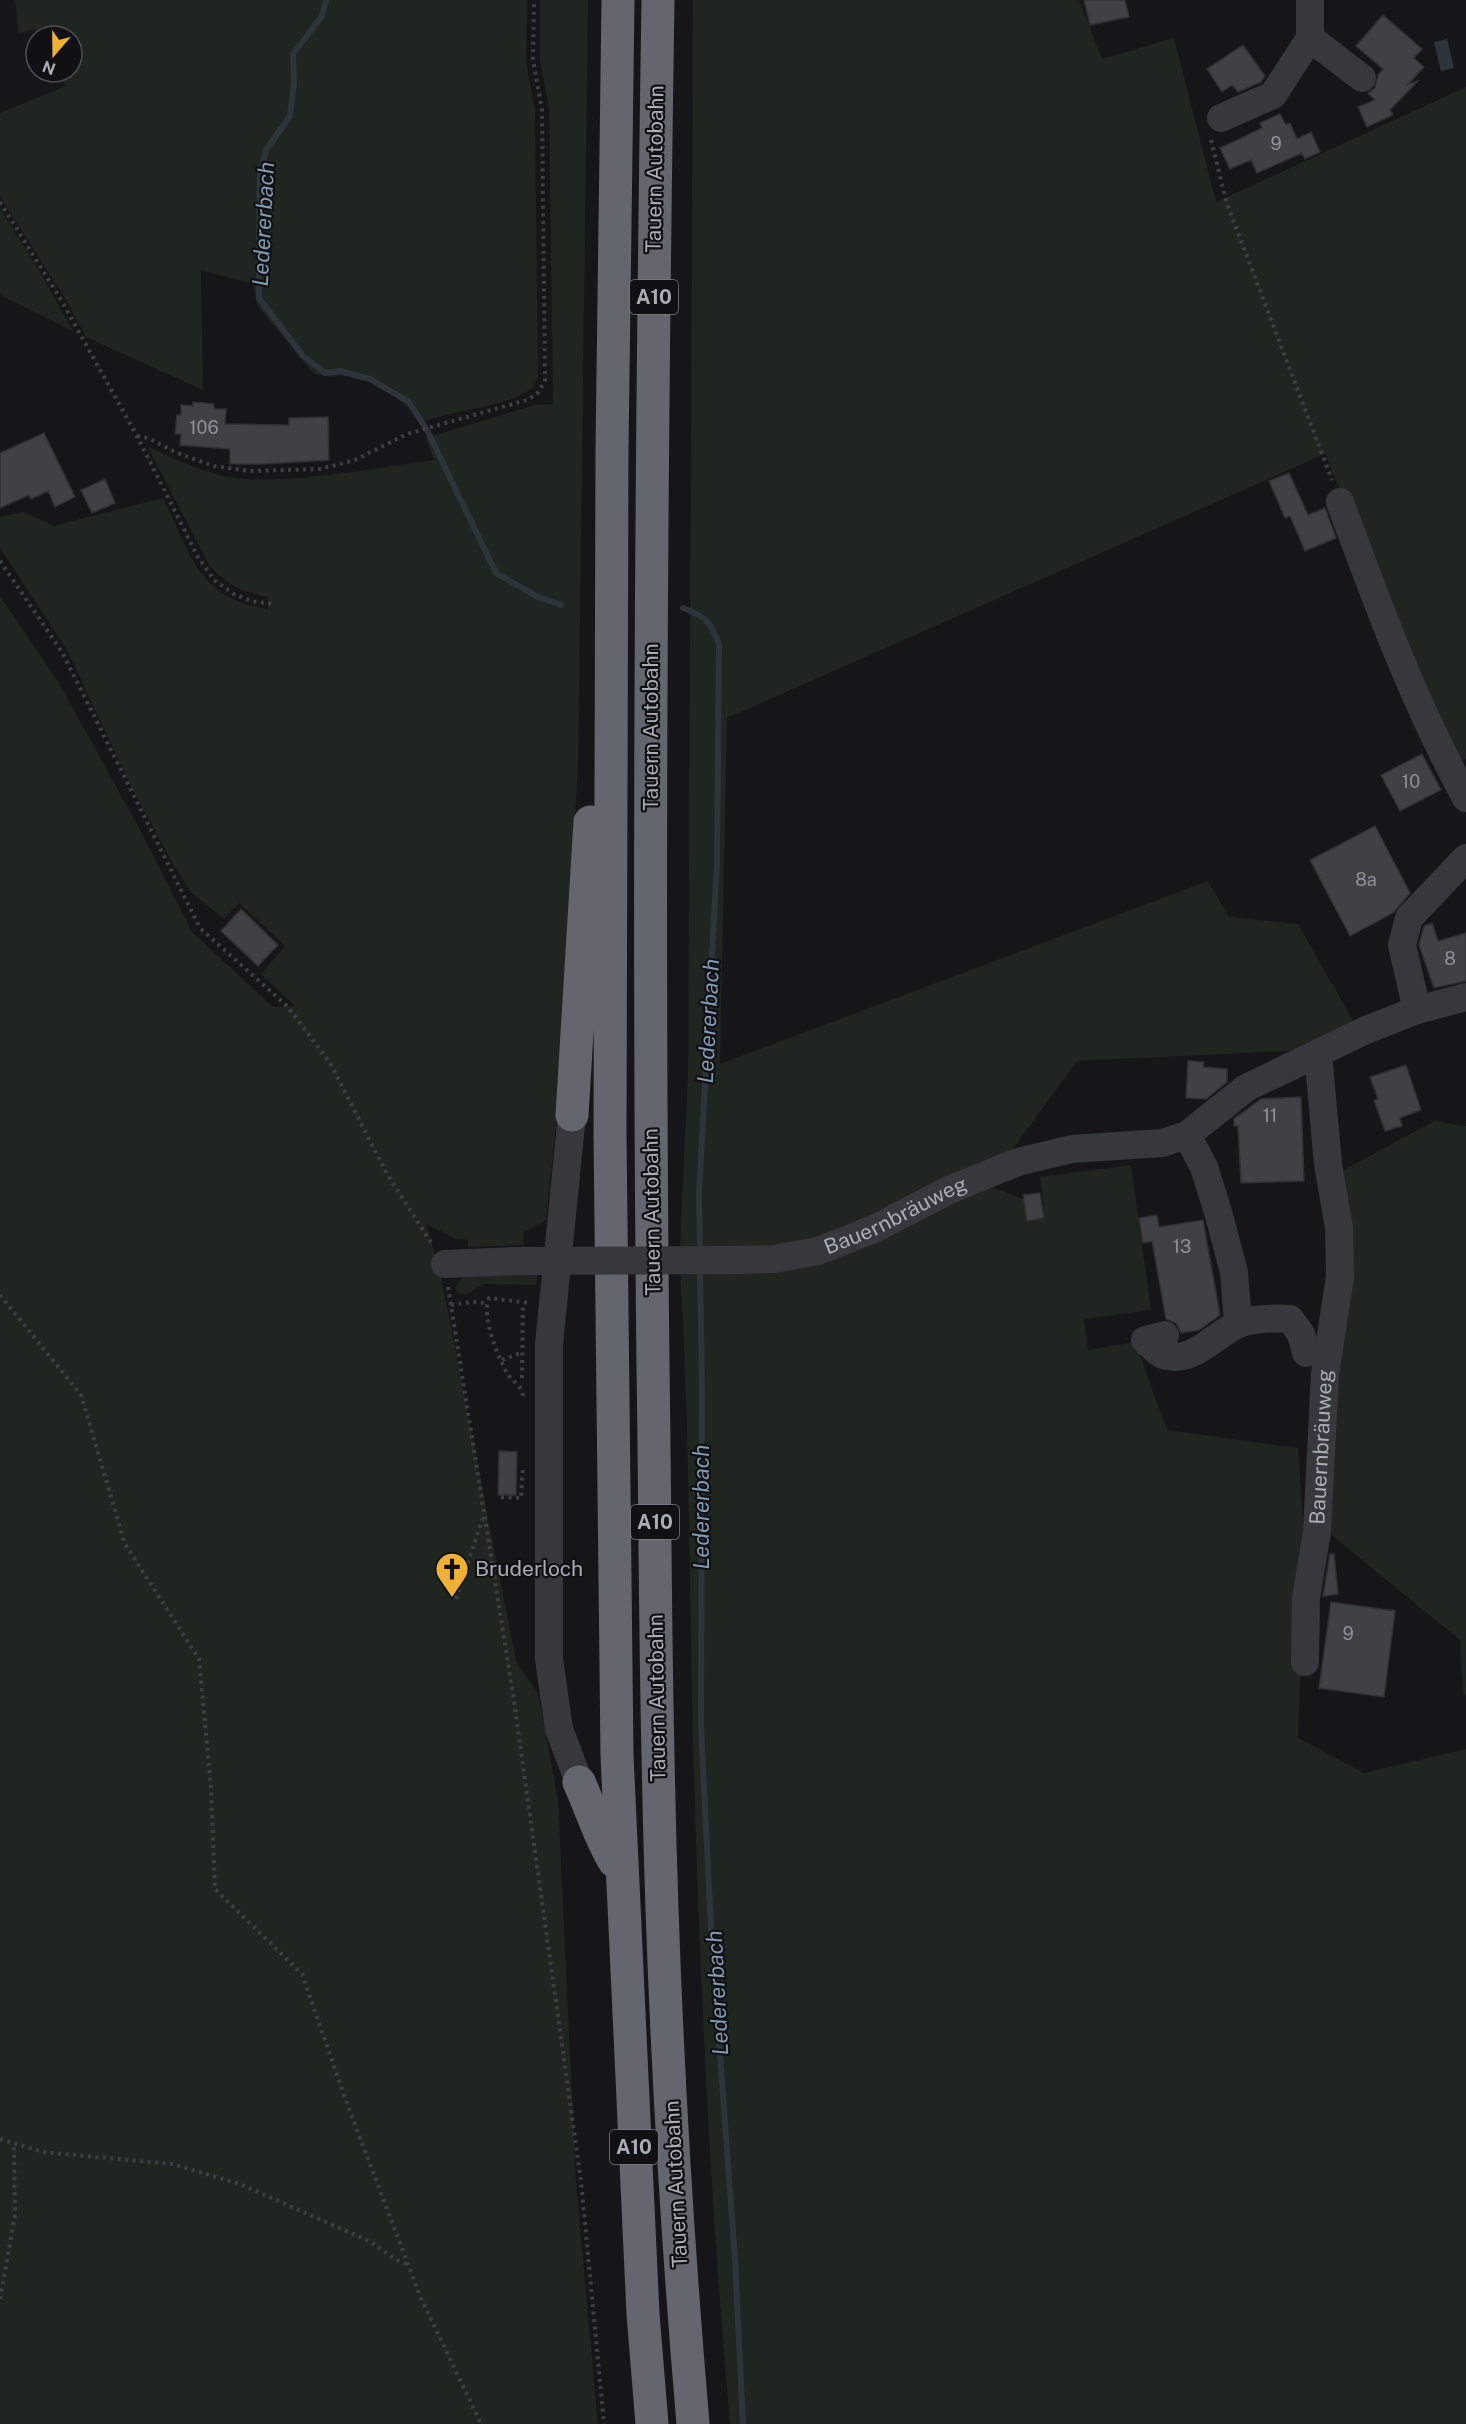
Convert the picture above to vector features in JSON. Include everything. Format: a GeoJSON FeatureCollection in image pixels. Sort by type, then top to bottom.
{"type":"FeatureCollection","features":[{"type":"Feature","properties":{"kind":"highway","name":"Tauern Autobahn"},"geometry":{"type":"LineString","coordinates":[[618,0],[610,684],[610,1134],[617,1755],[643,2314],[652,2424]]}},
{"type":"Feature","properties":{"kind":"highway","name":"Tauern Autobahn"},"geometry":{"type":"LineString","coordinates":[[658,0],[650,692],[651,1135],[658,1756],[666,1999],[683,2305],[693,2424]]}},
{"type":"Feature","properties":{"kind":"highway"},"geometry":{"type":"LineString","coordinates":[[572,1115],[592,767],[610,684]]}},
{"type":"Feature","properties":{"kind":"highway"},"geometry":{"type":"LineString","coordinates":[[579,1782],[603,1842],[621,1873]]}},
{"type":"Feature","properties":{"kind":"street"},"geometry":{"type":"LineString","coordinates":[[1221,118],[1273,95],[1310,38],[1310,0]]}},
{"type":"Feature","properties":{"kind":"street"},"geometry":{"type":"LineString","coordinates":[[1310,38],[1362,78]]}},
{"type":"Feature","properties":{"kind":"street"},"geometry":{"type":"LineString","coordinates":[[1340,502],[1408,680],[1466,798]]}},
{"type":"Feature","properties":{"kind":"street"},"geometry":{"type":"LineString","coordinates":[[1417,1010],[1402,945],[1409,918],[1466,858]]}},
{"type":"Feature","properties":{"kind":"street","name":"Bauernbräuweg"},"geometry":{"type":"LineString","coordinates":[[445,1264],[516,1261],[774,1259],[818,1251],[874,1229],[949,1190],[1018,1162],[1072,1149],[1162,1143],[1186,1135],[1246,1088],[1366,1030],[1417,1010],[1466,997]]}},
{"type":"Feature","properties":{"kind":"street","name":"Bauernbräuweg"},"geometry":{"type":"LineString","coordinates":[[1305,1662],[1306,1598],[1317,1532],[1325,1374],[1340,1277],[1339,1228],[1328,1164],[1318,1053]]}},
{"type":"Feature","properties":{"kind":"street"},"geometry":{"type":"LineString","coordinates":[[572,1115],[549,1344],[549,1659],[559,1729],[579,1782]]}},
{"type":"Feature","properties":{"kind":"street"},"geometry":{"type":"LineString","coordinates":[[1186,1135],[1204,1167],[1218,1212],[1234,1272],[1238,1324]]}},
{"type":"Feature","properties":{"kind":"street"},"geometry":{"type":"LineString","coordinates":[[1165,1335],[1144,1340],[1162,1354],[1178,1356],[1194,1353],[1238,1324],[1271,1317],[1290,1319],[1301,1334],[1306,1353]]}},
{"type":"Feature","properties":{"kind":"path"},"geometry":{"type":"LineString","coordinates":[[137,436],[148,438],[177,453],[214,466],[250,471],[320,469],[355,460],[407,434],[527,400],[537,394],[545,381],[545,369],[542,110],[534,60],[534,0]]}},
{"type":"Feature","properties":{"kind":"path"},"geometry":{"type":"LineString","coordinates":[[1221,118],[1209,129],[1227,204],[1340,502]]}},
{"type":"Feature","properties":{"kind":"path"},"geometry":{"type":"LineString","coordinates":[[0,202],[60,298],[137,436],[198,556],[214,580],[234,594],[251,601],[272,604]]}},
{"type":"Feature","properties":{"kind":"path"},"geometry":{"type":"LineString","coordinates":[[0,561],[62,652],[200,928],[287,1006],[330,1063],[387,1174],[445,1264],[513,1694],[581,2181],[604,2424]]}},
{"type":"Feature","properties":{"kind":"path"},"geometry":{"type":"LineString","coordinates":[[0,1295],[81,1395],[125,1544],[199,1659],[211,1788],[215,1889],[302,1974],[345,2098],[420,2296],[481,2424]]}},
{"type":"Feature","properties":{"kind":"path"},"geometry":{"type":"LineString","coordinates":[[523,1403],[523,1392],[507,1373],[490,1333],[486,1303],[489,1298],[523,1304],[554,1301]]}},
{"type":"Feature","properties":{"kind":"path"},"geometry":{"type":"LineString","coordinates":[[451,1305],[470,1302],[486,1303]]}},
{"type":"Feature","properties":{"kind":"path"},"geometry":{"type":"LineString","coordinates":[[501,1497],[521,1498],[523,1460]]}},
{"type":"Feature","properties":{"kind":"path"},"geometry":{"type":"LineString","coordinates":[[456,1599],[485,1512]]}},
{"type":"Feature","properties":{"kind":"path"},"geometry":{"type":"LineString","coordinates":[[0,2139],[43,2152],[172,2164],[240,2184],[371,2242],[396,2260],[408,2265]]}},
{"type":"Feature","properties":{"kind":"path"},"geometry":{"type":"LineString","coordinates":[[0,2299],[15,2215],[14,2144]]}},
{"type":"Feature","properties":{"kind":"shaded area"},"geometry":{"type":"Polygon","coordinates":[[[15,0],[527,0],[526,62],[535,110],[538,377],[534,387],[508,400],[423,422],[401,401],[372,382],[354,376],[329,376],[313,373],[257,305],[253,284],[201,270],[203,390],[86,337],[64,296],[0,194],[0,113],[66,86],[65,84],[84,84],[84,24],[24,24],[24,32],[19,33],[15,0]]]}},
{"type":"Feature","properties":{"kind":"shaded area"},"geometry":{"type":"Polygon","coordinates":[[[540,0],[588,0],[578,766],[558,1106],[546,1220],[523,1233],[524,1245],[468,1247],[468,1240],[456,1239],[426,1224],[440,1272],[516,1661],[538,1693],[558,1800],[576,2182],[598,2424],[0,2424],[0,596],[59,683],[139,828],[192,932],[273,1007],[295,1006],[261,974],[285,946],[239,903],[224,919],[191,892],[173,864],[129,782],[67,650],[0,548],[0,517],[24,512],[53,526],[163,498],[190,555],[212,584],[226,595],[245,604],[268,609],[268,597],[235,587],[209,565],[147,446],[196,467],[234,478],[270,479],[317,476],[434,460],[426,438],[535,405],[553,404],[549,108],[540,60],[540,0]]]}},
{"type":"Feature","properties":{"kind":"shaded area"},"geometry":{"type":"Polygon","coordinates":[[[693,0],[1079,0],[1102,59],[1174,38],[1216,202],[1466,87],[1466,759],[1455,764],[1325,454],[727,718],[720,1064],[1208,881],[1229,917],[1298,924],[1356,1026],[1307,1050],[1077,1061],[1004,1161],[883,1214],[786,1248],[680,1247],[688,1074],[693,0]]]}},
{"type":"Feature","properties":{"kind":"shaded area"},"geometry":{"type":"Polygon","coordinates":[[[1447,39],[1454,68],[1441,71],[1434,42],[1447,39]]]}},
{"type":"Feature","properties":{"kind":"shaded area"},"geometry":{"type":"Polygon","coordinates":[[[0,208],[43,277],[73,331],[0,295],[0,208]]]}},
{"type":"Feature","properties":{"kind":"shaded area"},"geometry":{"type":"Polygon","coordinates":[[[1434,1121],[1466,1126],[1466,1696],[1463,1693],[1460,1640],[1324,1529],[1335,1175],[1434,1121]]]}},
{"type":"Feature","properties":{"kind":"shaded area"},"geometry":{"type":"Polygon","coordinates":[[[1131,1165],[1151,1310],[1084,1319],[1088,1350],[1135,1342],[1167,1430],[1298,1448],[1305,1551],[1298,1738],[1364,1773],[1466,1749],[1466,2424],[730,2424],[711,2168],[698,1911],[686,1387],[680,1269],[750,1270],[982,1184],[1044,1206],[1040,1177],[1131,1165]]]}},
{"type":"Feature","properties":{"kind":"shaded area"},"geometry":{"type":"Polygon","coordinates":[[[538,1272],[536,1285],[483,1284],[470,1293],[457,1294],[456,1287],[463,1276],[538,1272]]]}},
{"type":"Feature","properties":{"kind":"building"},"geometry":{"type":"Polygon","coordinates":[[[1084,0],[1125,0],[1129,17],[1090,25],[1084,0]]]}},
{"type":"Feature","properties":{"kind":"building"},"geometry":{"type":"Polygon","coordinates":[[[1383,15],[1422,49],[1414,58],[1424,67],[1408,84],[1418,81],[1390,110],[1393,115],[1367,127],[1358,107],[1375,100],[1368,93],[1375,88],[1378,75],[1383,69],[1356,46],[1383,15]]]}},
{"type":"Feature","properties":{"kind":"building"},"geometry":{"type":"Polygon","coordinates":[[[1243,45],[1265,76],[1261,82],[1238,92],[1232,85],[1222,92],[1207,69],[1243,45]]]}},
{"type":"Feature","properties":{"kind":"building"},"geometry":{"type":"Polygon","coordinates":[[[1280,114],[1286,125],[1290,123],[1297,139],[1311,132],[1320,152],[1305,159],[1302,153],[1257,173],[1251,160],[1230,169],[1220,148],[1262,128],[1260,123],[1280,114]]]}},
{"type":"Feature","properties":{"kind":"building"},"geometry":{"type":"Polygon","coordinates":[[[193,402],[214,404],[214,409],[226,409],[225,424],[289,425],[289,418],[328,417],[329,460],[230,464],[230,449],[180,445],[181,434],[175,434],[177,415],[181,415],[181,405],[193,406],[193,402]]]}},
{"type":"Feature","properties":{"kind":"building"},"geometry":{"type":"Polygon","coordinates":[[[44,433],[75,497],[55,507],[48,491],[31,499],[29,495],[0,508],[0,453],[44,433]]]}},
{"type":"Feature","properties":{"kind":"building"},"geometry":{"type":"Polygon","coordinates":[[[1289,473],[1308,515],[1325,508],[1336,538],[1305,551],[1290,516],[1285,518],[1269,481],[1289,473]]]}},
{"type":"Feature","properties":{"kind":"building"},"geometry":{"type":"Polygon","coordinates":[[[105,479],[115,503],[92,513],[81,490],[105,479]]]}},
{"type":"Feature","properties":{"kind":"building"},"geometry":{"type":"Polygon","coordinates":[[[1422,754],[1441,790],[1400,811],[1381,775],[1422,754]]]}},
{"type":"Feature","properties":{"kind":"building"},"geometry":{"type":"Polygon","coordinates":[[[1375,826],[1410,893],[1393,913],[1350,936],[1310,860],[1375,826]]]}},
{"type":"Feature","properties":{"kind":"building"},"geometry":{"type":"Polygon","coordinates":[[[241,909],[278,945],[258,966],[221,931],[241,909]]]}},
{"type":"Feature","properties":{"kind":"building"},"geometry":{"type":"Polygon","coordinates":[[[1432,923],[1438,941],[1466,933],[1466,981],[1434,988],[1419,945],[1424,926],[1432,923]]]}},
{"type":"Feature","properties":{"kind":"building"},"geometry":{"type":"Polygon","coordinates":[[[1188,1061],[1204,1062],[1203,1067],[1227,1069],[1227,1082],[1206,1099],[1186,1098],[1188,1061]]]}},
{"type":"Feature","properties":{"kind":"building"},"geometry":{"type":"Polygon","coordinates":[[[1406,1065],[1421,1110],[1400,1118],[1402,1126],[1385,1131],[1374,1100],[1378,1099],[1370,1077],[1406,1065]]]}},
{"type":"Feature","properties":{"kind":"building"},"geometry":{"type":"Polygon","coordinates":[[[1301,1097],[1304,1181],[1241,1183],[1238,1126],[1234,1126],[1234,1119],[1261,1099],[1301,1097]]]}},
{"type":"Feature","properties":{"kind":"building"},"geometry":{"type":"Polygon","coordinates":[[[1040,1193],[1044,1218],[1027,1221],[1023,1195],[1040,1193]]]}},
{"type":"Feature","properties":{"kind":"building"},"geometry":{"type":"Polygon","coordinates":[[[1157,1215],[1159,1227],[1203,1220],[1220,1315],[1199,1330],[1181,1333],[1176,1323],[1166,1319],[1152,1241],[1143,1243],[1139,1218],[1157,1215]]]}},
{"type":"Feature","properties":{"kind":"building"},"geometry":{"type":"Polygon","coordinates":[[[499,1451],[517,1452],[516,1495],[498,1495],[499,1451]]]}},
{"type":"Feature","properties":{"kind":"building"},"geometry":{"type":"Polygon","coordinates":[[[1330,1554],[1334,1554],[1338,1594],[1323,1596],[1330,1554]]]}},
{"type":"Feature","properties":{"kind":"building"},"geometry":{"type":"Polygon","coordinates":[[[1331,1602],[1395,1611],[1384,1697],[1319,1688],[1331,1602]]]}},
{"type":"Feature","properties":{"kind":"waterway","name":"Ledererbach"},"geometry":{"type":"LineString","coordinates":[[326,0],[322,16],[293,54],[294,83],[290,116],[266,150],[260,173],[259,298],[303,356],[325,373],[340,371],[370,379],[409,402],[427,430],[496,573],[538,597],[561,605]]}},
{"type":"Feature","properties":{"kind":"waterway","name":"Ledererbach"},"geometry":{"type":"LineString","coordinates":[[683,608],[706,621],[719,644],[717,862],[699,1194],[700,1254]]}},
{"type":"Feature","properties":{"kind":"waterway","name":"Ledererbach"},"geometry":{"type":"LineString","coordinates":[[700,1267],[701,1726],[711,1929],[735,2260],[743,2424]]}},
{"type":"Feature","properties":{"kind":"place","name":"Bruderloch"},"geometry":{"type":"Point","coordinates":[452,1598]}}]}
